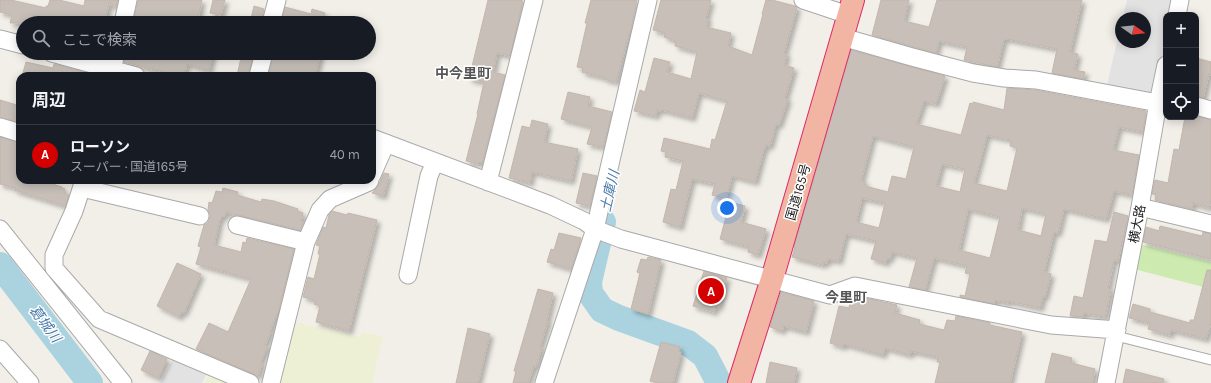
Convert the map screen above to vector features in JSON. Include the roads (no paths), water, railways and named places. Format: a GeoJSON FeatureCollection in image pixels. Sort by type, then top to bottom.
{"type":"FeatureCollection","features":[{"type":"Feature","properties":{"kind":"highway","name":"国道165号"},"geometry":{"type":"LineString","coordinates":[[739,383],[772,278],[850,7]]}},
{"type":"Feature","properties":{"kind":"street"},"geometry":{"type":"LineString","coordinates":[[125,16],[128,0]]}},
{"type":"Feature","properties":{"kind":"street"},"geometry":{"type":"LineString","coordinates":[[273,16],[277,0]]}},
{"type":"Feature","properties":{"kind":"street"},"geometry":{"type":"LineString","coordinates":[[488,182],[534,0]]}},
{"type":"Feature","properties":{"kind":"street"},"geometry":{"type":"LineString","coordinates":[[544,383],[595,229],[648,0]]}},
{"type":"Feature","properties":{"kind":"street"},"geometry":{"type":"LineString","coordinates":[[803,0],[850,7]]}},
{"type":"Feature","properties":{"kind":"street"},"geometry":{"type":"LineString","coordinates":[[1178,12],[1180,0]]}},
{"type":"Feature","properties":{"kind":"street"},"geometry":{"type":"LineString","coordinates":[[842,37],[973,73],[1004,78],[1036,80],[1161,100]]}},
{"type":"Feature","properties":{"kind":"street"},"geometry":{"type":"LineString","coordinates":[[0,39],[16,43]]}},
{"type":"Feature","properties":{"kind":"street"},"geometry":{"type":"LineString","coordinates":[[76,60],[116,72]]}},
{"type":"Feature","properties":{"kind":"street"},"geometry":{"type":"LineString","coordinates":[[118,60],[122,72]]}},
{"type":"Feature","properties":{"kind":"street"},"geometry":{"type":"LineString","coordinates":[[259,72],[262,60]]}},
{"type":"Feature","properties":{"kind":"street","name":"横大路"},"geometry":{"type":"LineString","coordinates":[[1106,383],[1163,84]]}},
{"type":"Feature","properties":{"kind":"street"},"geometry":{"type":"LineString","coordinates":[[1199,107],[1211,110]]}},
{"type":"Feature","properties":{"kind":"street"},"geometry":{"type":"LineString","coordinates":[[0,127],[16,132]]}},
{"type":"Feature","properties":{"kind":"street"},"geometry":{"type":"LineString","coordinates":[[376,155],[379,140],[550,205],[584,221],[595,229],[621,239],[830,294],[855,286],[1052,325],[1116,333]]}},
{"type":"Feature","properties":{"kind":"street"},"geometry":{"type":"LineString","coordinates":[[408,275],[430,176],[435,162]]}},
{"type":"Feature","properties":{"kind":"street"},"geometry":{"type":"LineString","coordinates":[[200,216],[83,184],[74,211],[54,255],[54,268],[99,320],[250,383]]}},
{"type":"Feature","properties":{"kind":"street"},"geometry":{"type":"LineString","coordinates":[[271,383],[306,242],[320,210],[330,199],[364,184]]}},
{"type":"Feature","properties":{"kind":"street"},"geometry":{"type":"LineString","coordinates":[[1140,207],[1211,224]]}},
{"type":"Feature","properties":{"kind":"street"},"geometry":{"type":"LineString","coordinates":[[237,225],[306,242]]}},
{"type":"Feature","properties":{"kind":"street"},"geometry":{"type":"LineString","coordinates":[[0,229],[123,383]]}},
{"type":"Feature","properties":{"kind":"street"},"geometry":{"type":"LineString","coordinates":[[0,349],[30,383]]}},
{"type":"Feature","properties":{"kind":"lane"},"geometry":{"type":"LineString","coordinates":[[1116,333],[1211,360]]}},
{"type":"Feature","properties":{"kind":"waterway","name":"土庫川"},"geometry":{"type":"LineString","coordinates":[[603,222],[589,282],[590,293],[602,310],[619,318],[688,343],[705,356],[719,383]]}},
{"type":"Feature","properties":{"kind":"waterway","name":"葛城川"},"geometry":{"type":"LineString","coordinates":[[0,265],[90,383]]}},
{"type":"Feature","properties":{"kind":"place","name":"ローソン"},"geometry":{"type":"Point","coordinates":[711,291]}},
{"type":"Feature","properties":{"kind":"district","name":"中今里町"},"geometry":{"type":"Point","coordinates":[463,73]}},
{"type":"Feature","properties":{"kind":"district","name":"今里町"},"geometry":{"type":"Point","coordinates":[846,297]}}]}
